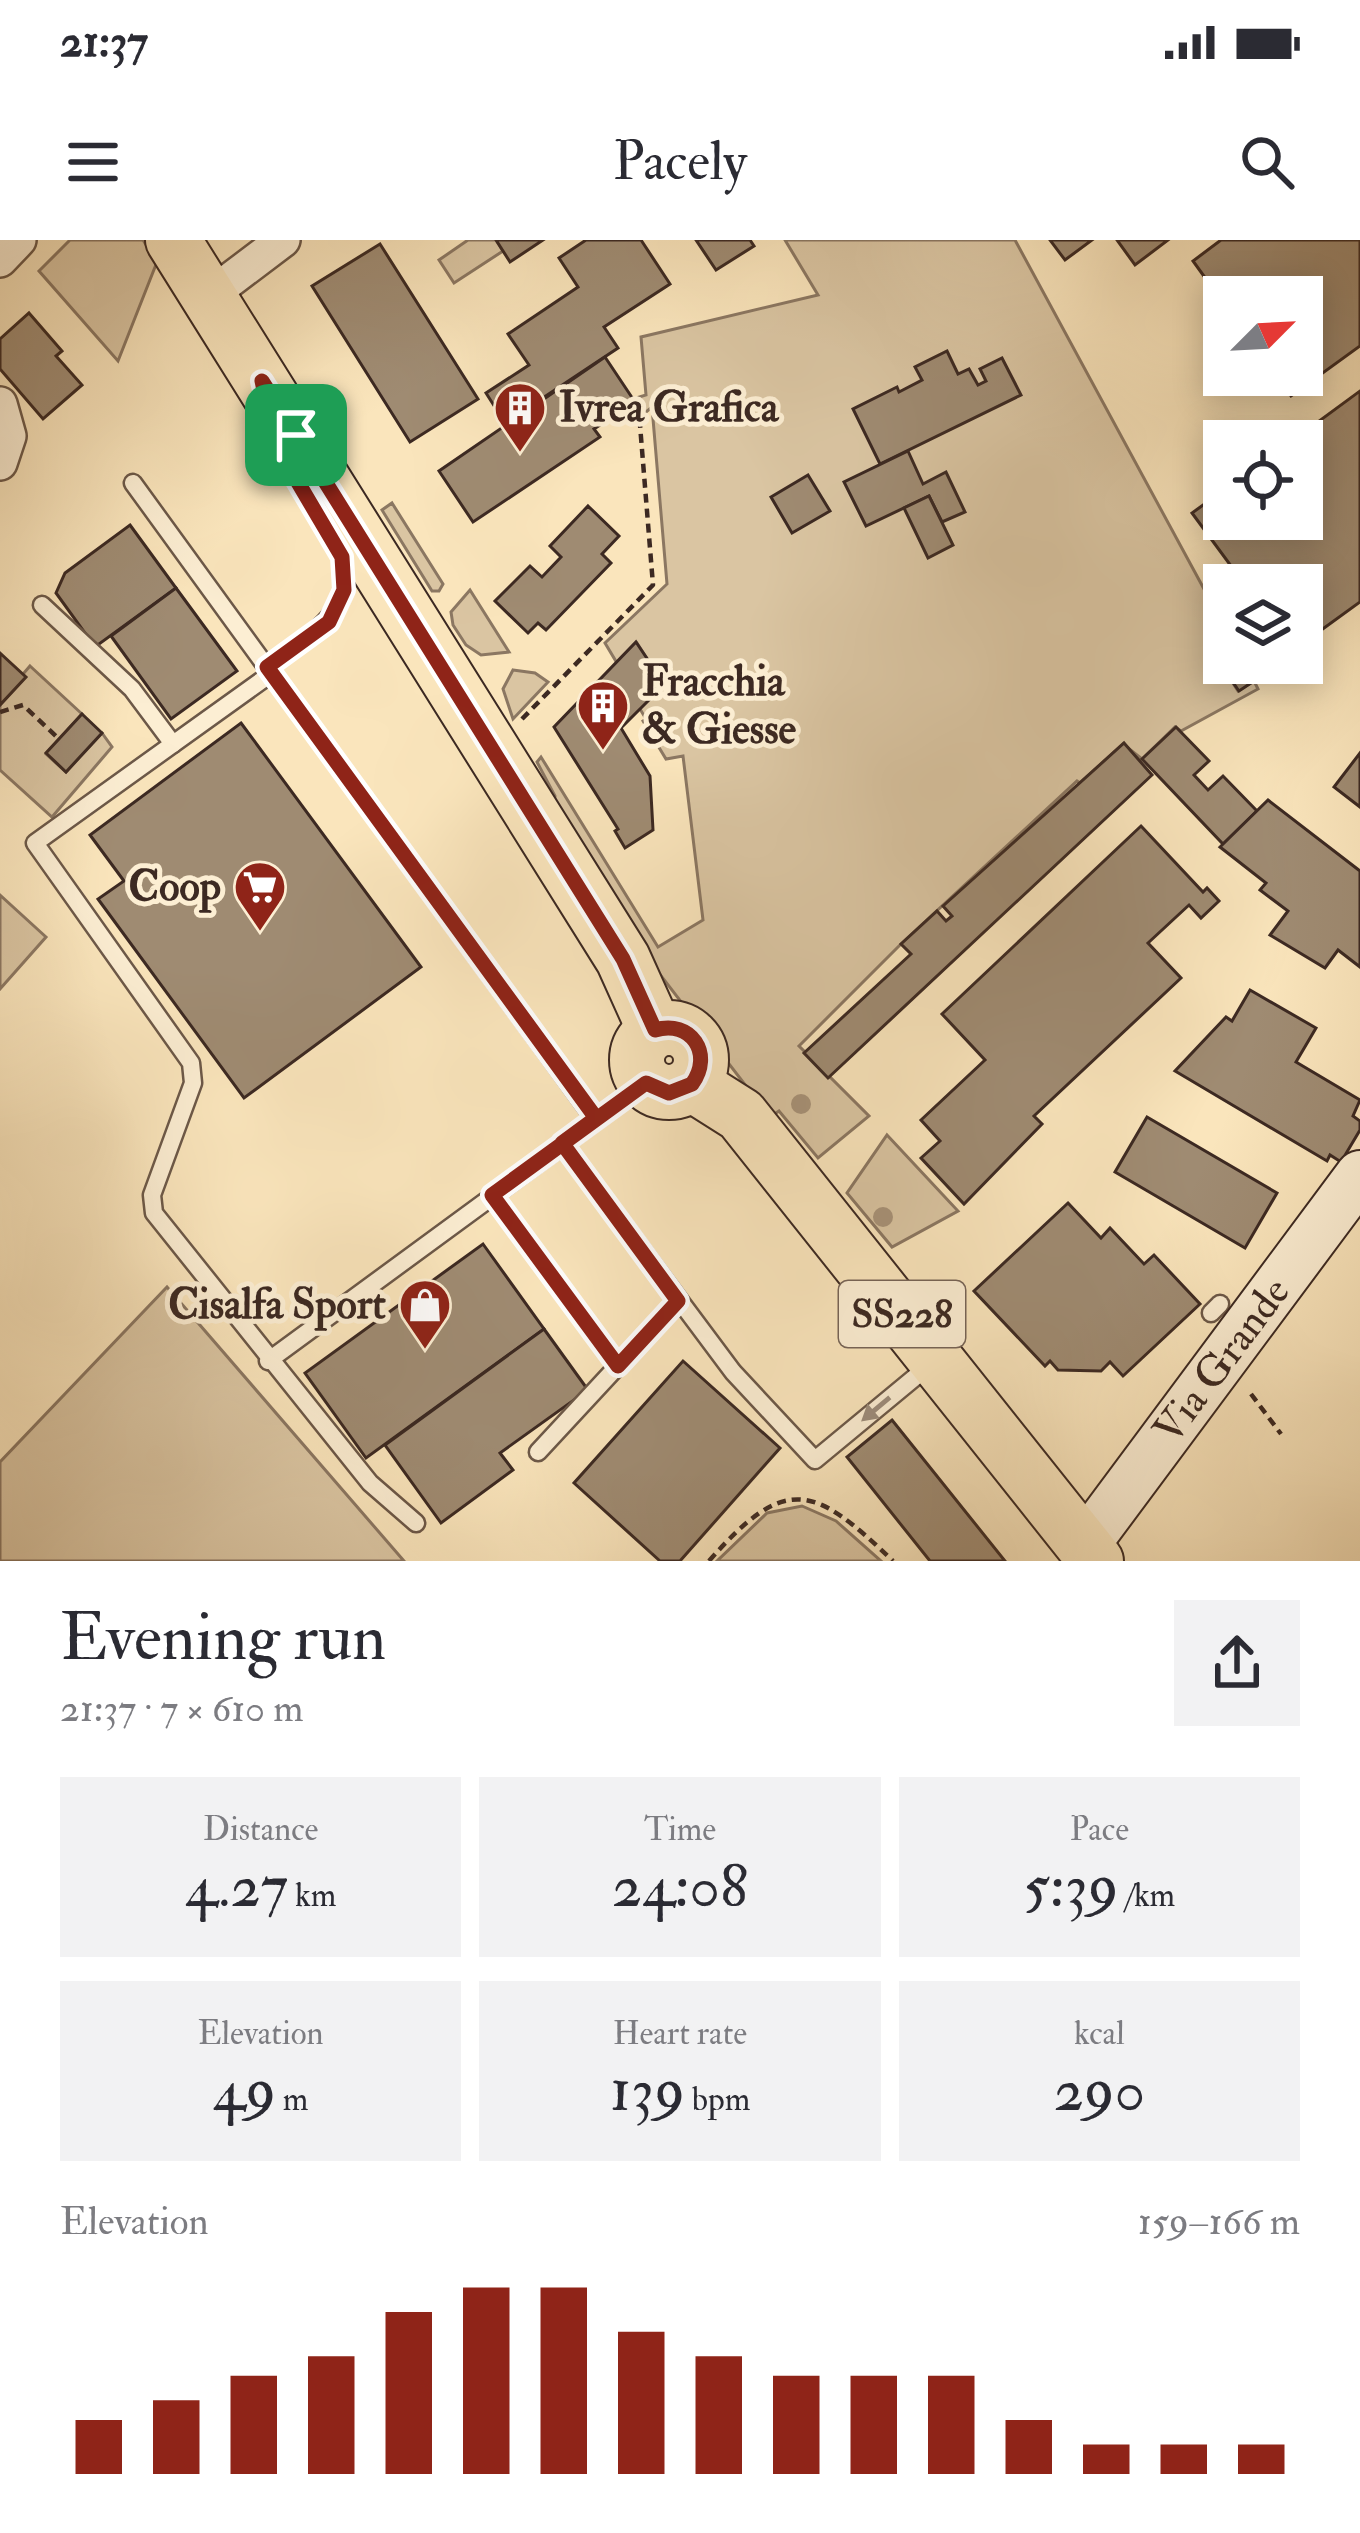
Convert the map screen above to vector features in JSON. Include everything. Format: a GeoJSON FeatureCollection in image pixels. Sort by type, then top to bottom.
{"type":"FeatureCollection","features":[{"type":"Feature","properties":{"kind":"main road"},"geometry":{"type":"LineString","coordinates":[[173,240],[623,959],[655,1030],[645,1038],[637,1060],[669,1083]]}},
{"type":"Feature","properties":{"kind":"main road","name":"SS228"},"geometry":{"type":"LineString","coordinates":[[669,1083],[741,1115],[938,1358],[1084,1556]]}},
{"type":"Feature","properties":{"kind":"street"},"geometry":{"type":"LineString","coordinates":[[0,260],[19,240]]}},
{"type":"Feature","properties":{"kind":"street"},"geometry":{"type":"LineString","coordinates":[[209,296],[283,240]]}},
{"type":"Feature","properties":{"kind":"street"},"geometry":{"type":"LineString","coordinates":[[0,404],[9,436],[0,463]]}},
{"type":"Feature","properties":{"kind":"street","name":"Via Grande"},"geometry":{"type":"LineString","coordinates":[[1084,1556],[1360,1175]]}},
{"type":"Feature","properties":{"kind":"lane"},"geometry":{"type":"LineString","coordinates":[[262,381],[276,445]]}},
{"type":"Feature","properties":{"kind":"lane"},"geometry":{"type":"LineString","coordinates":[[133,483],[596,1118]]}},
{"type":"Feature","properties":{"kind":"lane"},"geometry":{"type":"LineString","coordinates":[[320,520],[342,557],[344,590],[329,622],[173,744],[35,843],[190,1063],[193,1083],[152,1195],[154,1213],[370,1483],[416,1522]]}},
{"type":"Feature","properties":{"kind":"lane"},"geometry":{"type":"LineString","coordinates":[[42,605],[132,689],[173,744]]}},
{"type":"Feature","properties":{"kind":"lane"},"geometry":{"type":"LineString","coordinates":[[268,1361],[596,1118],[669,1083]]}},
{"type":"Feature","properties":{"kind":"lane"},"geometry":{"type":"LineString","coordinates":[[562,1143],[733,1372],[815,1460],[938,1358]]}},
{"type":"Feature","properties":{"kind":"lane"},"geometry":{"type":"LineString","coordinates":[[492,1195],[618,1366]]}},
{"type":"Feature","properties":{"kind":"lane"},"geometry":{"type":"LineString","coordinates":[[538,1452],[678,1301]]}},
{"type":"Feature","properties":{"kind":"path"},"geometry":{"type":"LineString","coordinates":[[493,749],[652,585],[640,424]]}},
{"type":"Feature","properties":{"kind":"path"},"geometry":{"type":"LineString","coordinates":[[0,712],[23,705],[59,739]]}},
{"type":"Feature","properties":{"kind":"path"},"geometry":{"type":"LineString","coordinates":[[1251,1394],[1281,1434]]}},
{"type":"Feature","properties":{"kind":"path"},"geometry":{"type":"LineString","coordinates":[[709,1561],[737,1528],[763,1508],[789,1501],[830,1507],[893,1561]]}},
{"type":"Feature","properties":{"kind":"shaded area"},"geometry":{"type":"Polygon","coordinates":[[[70,240],[143,240],[157,262],[118,361],[39,271],[70,240]]]}},
{"type":"Feature","properties":{"kind":"shaded area"},"geometry":{"type":"Polygon","coordinates":[[[468,240],[496,240],[503,251],[454,283],[439,260],[468,240]]]}},
{"type":"Feature","properties":{"kind":"shaded area"},"geometry":{"type":"Polygon","coordinates":[[[785,240],[1015,240],[1203,587],[1203,684],[1233,684],[1238,691],[1256,684],[1258,689],[1181,731],[1175,727],[1142,759],[1123,744],[901,944],[799,1046],[869,1116],[818,1158],[779,1111],[770,1117],[648,959],[554,806],[555,796],[537,762],[541,757],[658,947],[703,920],[683,756],[666,759],[643,721],[640,709],[648,660],[637,643],[617,663],[605,643],[667,584],[652,407],[640,417],[639,397],[646,395],[641,337],[818,295],[785,240]]]}},
{"type":"Feature","properties":{"kind":"shaded area"},"geometry":{"type":"Polygon","coordinates":[[[392,503],[443,584],[439,591],[432,591],[382,510],[392,503]]]}},
{"type":"Feature","properties":{"kind":"shaded area"},"geometry":{"type":"Polygon","coordinates":[[[470,590],[509,652],[481,655],[466,645],[453,625],[451,612],[470,590]]]}},
{"type":"Feature","properties":{"kind":"shaded area"},"geometry":{"type":"Polygon","coordinates":[[[30,666],[82,714],[46,754],[66,772],[102,733],[112,747],[52,817],[0,770],[0,705],[30,666]]]}},
{"type":"Feature","properties":{"kind":"shaded area"},"geometry":{"type":"Polygon","coordinates":[[[513,670],[535,673],[548,682],[513,719],[503,689],[513,670]]]}},
{"type":"Feature","properties":{"kind":"shaded area"},"geometry":{"type":"Polygon","coordinates":[[[0,895],[46,937],[0,989],[0,895]]]}},
{"type":"Feature","properties":{"kind":"shaded area"},"geometry":{"type":"Polygon","coordinates":[[[887,1135],[958,1211],[892,1247],[847,1193],[887,1135]]]}},
{"type":"Feature","properties":{"kind":"shaded area"},"geometry":{"type":"Polygon","coordinates":[[[167,1287],[404,1561],[0,1561],[0,1462],[167,1287]]]}},
{"type":"Feature","properties":{"kind":"shaded area"},"geometry":{"type":"Polygon","coordinates":[[[802,1506],[836,1521],[881,1561],[717,1561],[767,1513],[802,1506]]]}},
{"type":"Feature","properties":{"kind":"building"},"geometry":{"type":"Polygon","coordinates":[[[496,240],[543,240],[510,262],[496,240]]]}},
{"type":"Feature","properties":{"kind":"building"},"geometry":{"type":"Polygon","coordinates":[[[586,240],[641,240],[670,284],[604,327],[618,348],[505,423],[486,393],[529,365],[508,334],[578,287],[559,258],[586,240]]]}},
{"type":"Feature","properties":{"kind":"building"},"geometry":{"type":"Polygon","coordinates":[[[696,240],[750,240],[754,246],[716,270],[696,240]]]}},
{"type":"Feature","properties":{"kind":"building"},"geometry":{"type":"Polygon","coordinates":[[[1050,240],[1092,240],[1065,260],[1050,240]]]}},
{"type":"Feature","properties":{"kind":"building"},"geometry":{"type":"Polygon","coordinates":[[[1117,240],[1168,240],[1135,265],[1117,240]]]}},
{"type":"Feature","properties":{"kind":"building"},"geometry":{"type":"Polygon","coordinates":[[[1221,240],[1360,240],[1360,346],[1323,373],[1323,276],[1204,276],[1193,261],[1221,240]]]}},
{"type":"Feature","properties":{"kind":"building"},"geometry":{"type":"Polygon","coordinates":[[[380,244],[478,399],[410,442],[312,286],[380,244]]]}},
{"type":"Feature","properties":{"kind":"building"},"geometry":{"type":"Polygon","coordinates":[[[29,313],[62,351],[56,356],[82,385],[43,419],[0,369],[0,339],[29,313]]]}},
{"type":"Feature","properties":{"kind":"building"},"geometry":{"type":"Polygon","coordinates":[[[947,351],[958,374],[969,369],[978,385],[986,381],[980,369],[1002,358],[1021,395],[880,464],[853,409],[922,380],[915,367],[947,351]]]}},
{"type":"Feature","properties":{"kind":"building","name":"Ivrea Grafica"},"geometry":{"type":"Polygon","coordinates":[[[605,357],[635,402],[594,429],[600,437],[473,522],[439,471],[605,357]]]}},
{"type":"Feature","properties":{"kind":"building"},"geometry":{"type":"Polygon","coordinates":[[[1360,391],[1360,602],[1323,629],[1323,564],[1230,564],[1212,540],[1323,540],[1321,420],[1360,391]]]}},
{"type":"Feature","properties":{"kind":"building"},"geometry":{"type":"Polygon","coordinates":[[[908,451],[923,484],[946,472],[965,512],[942,522],[929,496],[866,526],[844,482],[908,451]]]}},
{"type":"Feature","properties":{"kind":"building"},"geometry":{"type":"Polygon","coordinates":[[[808,475],[830,511],[792,533],[771,497],[808,475]]]}},
{"type":"Feature","properties":{"kind":"building"},"geometry":{"type":"Polygon","coordinates":[[[929,496],[953,545],[928,558],[904,508],[929,496]]]}},
{"type":"Feature","properties":{"kind":"building"},"geometry":{"type":"Polygon","coordinates":[[[1203,505],[1203,528],[1192,513],[1203,505]]]}},
{"type":"Feature","properties":{"kind":"building"},"geometry":{"type":"Polygon","coordinates":[[[588,506],[619,536],[602,554],[611,563],[546,630],[538,623],[528,633],[495,601],[530,566],[542,577],[561,557],[550,546],[588,506]]]}},
{"type":"Feature","properties":{"kind":"building"},"geometry":{"type":"Polygon","coordinates":[[[130,525],[176,588],[95,647],[56,593],[65,573],[130,525]]]}},
{"type":"Feature","properties":{"kind":"building"},"geometry":{"type":"Polygon","coordinates":[[[176,588],[237,671],[171,719],[111,636],[176,588]]]}},
{"type":"Feature","properties":{"kind":"building","name":"Fracchia & Giesse"},"geometry":{"type":"Polygon","coordinates":[[[636,642],[648,660],[650,699],[621,728],[650,776],[653,830],[625,848],[554,727],[636,642]]]}},
{"type":"Feature","properties":{"kind":"building"},"geometry":{"type":"Polygon","coordinates":[[[0,653],[26,677],[0,705],[0,653]]]}},
{"type":"Feature","properties":{"kind":"building"},"geometry":{"type":"Polygon","coordinates":[[[82,714],[102,733],[66,772],[46,753],[82,714]]]}},
{"type":"Feature","properties":{"kind":"building","name":"Coop"},"geometry":{"type":"Polygon","coordinates":[[[241,723],[421,967],[244,1098],[98,899],[124,881],[90,835],[241,723]]]}},
{"type":"Feature","properties":{"kind":"building"},"geometry":{"type":"Polygon","coordinates":[[[1176,727],[1209,761],[1194,775],[1208,790],[1223,776],[1257,811],[1223,844],[1142,759],[1176,727]]]}},
{"type":"Feature","properties":{"kind":"building"},"geometry":{"type":"Polygon","coordinates":[[[1124,743],[1152,775],[828,1078],[804,1053],[911,954],[901,944],[937,911],[946,921],[952,916],[943,906],[1124,743]]]}},
{"type":"Feature","properties":{"kind":"building"},"geometry":{"type":"Polygon","coordinates":[[[1360,753],[1360,807],[1334,787],[1360,753]]]}},
{"type":"Feature","properties":{"kind":"building"},"geometry":{"type":"Polygon","coordinates":[[[1268,800],[1360,871],[1360,967],[1338,950],[1325,968],[1270,935],[1288,911],[1260,890],[1266,883],[1220,847],[1268,800]]]}},
{"type":"Feature","properties":{"kind":"building"},"geometry":{"type":"Polygon","coordinates":[[[1141,826],[1203,892],[1207,888],[1219,901],[1201,918],[1189,905],[1148,943],[1181,978],[1034,1116],[1042,1124],[964,1204],[921,1158],[940,1141],[921,1120],[985,1060],[942,1014],[1141,826]]]}},
{"type":"Feature","properties":{"kind":"building"},"geometry":{"type":"Polygon","coordinates":[[[1250,990],[1316,1028],[1296,1062],[1360,1100],[1353,1116],[1360,1121],[1360,1130],[1341,1162],[1330,1155],[1327,1161],[1175,1071],[1226,1017],[1232,1021],[1250,990]]]}},
{"type":"Feature","properties":{"kind":"building"},"geometry":{"type":"Polygon","coordinates":[[[1147,1117],[1277,1193],[1245,1248],[1115,1172],[1147,1117]]]}},
{"type":"Feature","properties":{"kind":"building"},"geometry":{"type":"Polygon","coordinates":[[[1068,1203],[1101,1238],[1110,1228],[1144,1264],[1154,1255],[1200,1304],[1123,1376],[1110,1362],[1101,1371],[1058,1370],[1050,1361],[1045,1366],[974,1291],[1068,1203]]]}},
{"type":"Feature","properties":{"kind":"building","name":"Cisalfa Sport"},"geometry":{"type":"Polygon","coordinates":[[[483,1244],[544,1329],[366,1458],[305,1373],[483,1244]]]}},
{"type":"Feature","properties":{"kind":"building"},"geometry":{"type":"Polygon","coordinates":[[[544,1329],[588,1390],[500,1453],[513,1470],[441,1523],[385,1445],[544,1329]]]}},
{"type":"Feature","properties":{"kind":"building"},"geometry":{"type":"Polygon","coordinates":[[[683,1361],[780,1448],[680,1561],[660,1561],[574,1483],[683,1361]]]}},
{"type":"Feature","properties":{"kind":"building"},"geometry":{"type":"Polygon","coordinates":[[[892,1420],[1005,1561],[930,1561],[847,1457],[892,1420]]]}},
{"type":"Feature","properties":{"kind":"place","name":"Ivrea Grafica"},"geometry":{"type":"Point","coordinates":[520,454]}},
{"type":"Feature","properties":{"kind":"place","name":"Fracchia & Giesse"},"geometry":{"type":"Point","coordinates":[603,752]}},
{"type":"Feature","properties":{"kind":"place","name":"Coop"},"geometry":{"type":"Point","coordinates":[260,933]}},
{"type":"Feature","properties":{"kind":"place","name":"Cisalfa Sport"},"geometry":{"type":"Point","coordinates":[425,1351]}},
{"type":"Feature","properties":{"kind":"route"},"geometry":{"type":"LineString","coordinates":[[296,435],[262,381],[276,445],[342,557],[344,590],[329,622],[267,667],[596,1118],[562,1143],[678,1301],[618,1366],[492,1195],[596,1118],[646,1083],[669,1093],[692,1084],[701,1066],[699,1047],[686,1031],[655,1030],[623,959],[296,435]]}}]}
